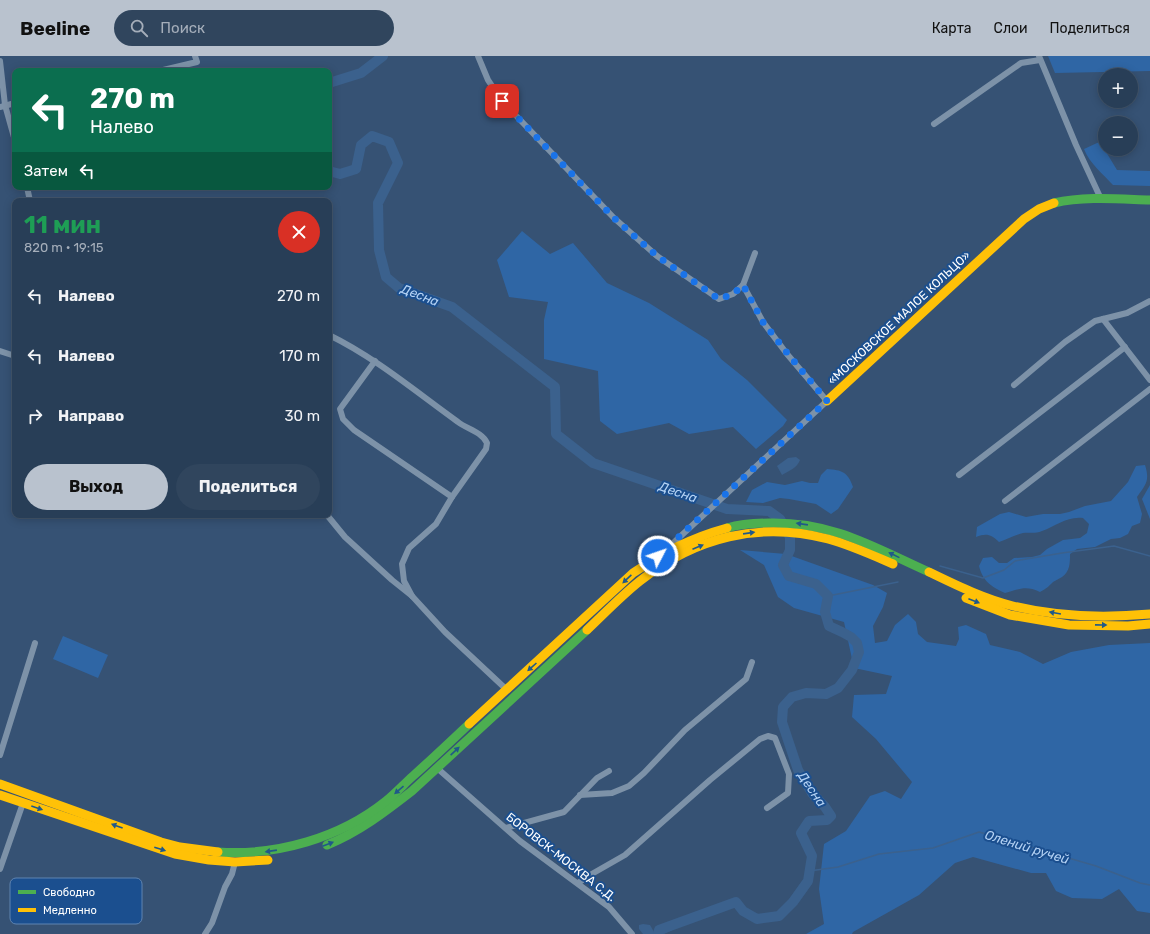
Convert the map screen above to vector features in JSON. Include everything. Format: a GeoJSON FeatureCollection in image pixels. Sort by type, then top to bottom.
{"type":"FeatureCollection","features":[{"type":"Feature","properties":{"kind":"main road","name":"«МОСКОВСКОЕ МАЛОЕ КОЛЬЦО»"},"geometry":{"type":"LineString","coordinates":[[827,401],[1030,215],[1043,207],[1060,201],[1077,199],[1150,200]]}},
{"type":"Feature","properties":{"kind":"main road"},"geometry":{"type":"LineString","coordinates":[[306,851],[334,842],[367,825],[392,807],[437,768],[640,581],[667,562],[709,537],[733,526],[757,522],[778,522],[816,526],[956,594],[1010,615],[1069,625],[1128,626],[1150,624]]}},
{"type":"Feature","properties":{"kind":"main road"},"geometry":{"type":"LineString","coordinates":[[0,784],[151,838],[180,847],[210,852],[266,852],[300,845],[328,836],[354,823],[374,810],[406,784],[634,573],[658,556],[683,542],[709,537]]}},
{"type":"Feature","properties":{"kind":"main road"},"geometry":{"type":"LineString","coordinates":[[838,537],[884,550],[960,587],[1010,606],[1069,615],[1128,616],[1150,614]]}},
{"type":"Feature","properties":{"kind":"main road"},"geometry":{"type":"LineString","coordinates":[[0,795],[175,854],[209,860],[235,862],[279,858]]}},
{"type":"Feature","properties":{"kind":"street"},"geometry":{"type":"LineString","coordinates":[[172,68],[197,62],[195,56]]}},
{"type":"Feature","properties":{"kind":"street"},"geometry":{"type":"LineString","coordinates":[[478,56],[488,80],[502,101],[604,208],[657,256],[719,299],[733,294],[743,285],[755,253]]}},
{"type":"Feature","properties":{"kind":"street"},"geometry":{"type":"LineString","coordinates":[[934,124],[1021,63],[1040,58],[1076,145],[1101,199]]}},
{"type":"Feature","properties":{"kind":"street"},"geometry":{"type":"LineString","coordinates":[[0,61],[3,106],[12,132]]}},
{"type":"Feature","properties":{"kind":"street"},"geometry":{"type":"LineString","coordinates":[[743,285],[763,322],[827,401]]}},
{"type":"Feature","properties":{"kind":"street"},"geometry":{"type":"LineString","coordinates":[[1014,385],[1065,342],[1095,321],[1127,313],[1150,301]]}},
{"type":"Feature","properties":{"kind":"street"},"geometry":{"type":"LineString","coordinates":[[1103,319],[1150,380]]}},
{"type":"Feature","properties":{"kind":"street"},"geometry":{"type":"LineString","coordinates":[[332,336],[375,361],[463,426],[483,436],[487,443],[486,449],[452,497],[436,524],[409,548],[402,564],[404,581],[412,596]]}},
{"type":"Feature","properties":{"kind":"street"},"geometry":{"type":"LineString","coordinates":[[959,475],[1125,347]]}},
{"type":"Feature","properties":{"kind":"street"},"geometry":{"type":"LineString","coordinates":[[0,351],[12,355]]}},
{"type":"Feature","properties":{"kind":"street"},"geometry":{"type":"LineString","coordinates":[[375,361],[340,409],[341,416],[346,423],[359,433],[452,497]]}},
{"type":"Feature","properties":{"kind":"street"},"geometry":{"type":"LineString","coordinates":[[1005,501],[1150,389]]}},
{"type":"Feature","properties":{"kind":"street","name":"«МОСКОВСКОЕ МАЛОЕ КОЛЬЦО»"},"geometry":{"type":"LineString","coordinates":[[658,556],[827,401]]}},
{"type":"Feature","properties":{"kind":"street"},"geometry":{"type":"LineString","coordinates":[[329,518],[345,537],[392,580],[412,596],[445,632],[507,690]]}},
{"type":"Feature","properties":{"kind":"street"},"geometry":{"type":"LineString","coordinates":[[0,755],[35,643]]}},
{"type":"Feature","properties":{"kind":"street"},"geometry":{"type":"LineString","coordinates":[[580,795],[612,793],[629,786],[644,773],[685,730],[746,679],[752,662]]}},
{"type":"Feature","properties":{"kind":"street"},"geometry":{"type":"LineString","coordinates":[[578,884],[590,875],[625,855],[710,780],[760,739],[768,736],[775,738],[789,774],[788,793],[767,808]]}},
{"type":"Feature","properties":{"kind":"street","name":"БОРОВСК-МОСКВА С.Д."},"geometry":{"type":"LineString","coordinates":[[437,768],[520,841],[609,907],[632,934]]}},
{"type":"Feature","properties":{"kind":"street"},"geometry":{"type":"LineString","coordinates":[[506,828],[564,812],[597,778],[609,771]]}},
{"type":"Feature","properties":{"kind":"street"},"geometry":{"type":"LineString","coordinates":[[0,870],[23,803]]}},
{"type":"Feature","properties":{"kind":"street"},"geometry":{"type":"LineString","coordinates":[[205,934],[212,923],[225,886],[232,874],[235,862]]}},
{"type":"Feature","properties":{"kind":"shaded area"},"geometry":{"type":"Polygon","coordinates":[[[1048,56],[1150,56],[1150,71],[1138,71],[1138,68],[1098,68],[1098,72],[1055,73],[1048,56]]]}},
{"type":"Feature","properties":{"kind":"shaded area"},"geometry":{"type":"Polygon","coordinates":[[[1098,143],[1098,156],[1108,156],[1117,170],[1150,171],[1150,186],[1113,185],[1093,164],[1084,149],[1098,143]]]}},
{"type":"Feature","properties":{"kind":"shaded area"},"geometry":{"type":"Polygon","coordinates":[[[522,231],[550,254],[573,243],[607,283],[649,303],[708,340],[721,359],[747,380],[787,420],[783,426],[756,449],[733,427],[689,434],[669,423],[617,434],[600,421],[598,371],[544,359],[544,320],[548,302],[509,297],[497,260],[522,231]]]}},
{"type":"Feature","properties":{"kind":"shaded area"},"geometry":{"type":"Polygon","coordinates":[[[796,457],[800,460],[797,465],[782,475],[777,466],[788,458],[796,457]]]}},
{"type":"Feature","properties":{"kind":"shaded area"},"geometry":{"type":"Polygon","coordinates":[[[1145,465],[1147,479],[1143,489],[1137,497],[1142,514],[1140,523],[1132,526],[1128,534],[1120,538],[1111,539],[1095,547],[1077,549],[1070,554],[1069,567],[1065,575],[1040,592],[1026,588],[1005,593],[995,588],[985,579],[979,566],[983,558],[992,557],[999,563],[1007,563],[1014,558],[1040,555],[1047,549],[1063,540],[1080,538],[1087,533],[1089,524],[1083,518],[1072,518],[1039,532],[1023,533],[999,542],[988,535],[976,537],[977,527],[1000,514],[1009,512],[1026,517],[1043,514],[1060,514],[1085,506],[1111,501],[1128,482],[1136,466],[1145,465]]]}},
{"type":"Feature","properties":{"kind":"shaded area"},"geometry":{"type":"Polygon","coordinates":[[[827,469],[837,470],[847,475],[853,487],[838,509],[831,514],[816,504],[789,499],[780,498],[763,503],[746,502],[752,490],[767,482],[785,485],[802,481],[818,483],[821,475],[827,469]]]}},
{"type":"Feature","properties":{"kind":"shaded area"},"geometry":{"type":"Polygon","coordinates":[[[1150,485],[1150,519],[1142,499],[1150,485]]]}},
{"type":"Feature","properties":{"kind":"shaded area"},"geometry":{"type":"Polygon","coordinates":[[[740,550],[786,554],[873,585],[887,593],[883,607],[873,626],[875,643],[887,641],[895,625],[908,614],[916,622],[918,634],[927,642],[956,646],[959,639],[958,627],[966,625],[986,634],[990,645],[1020,652],[1043,664],[1071,652],[1109,645],[1150,643],[1150,913],[1137,911],[1119,889],[1102,899],[1072,898],[1056,891],[1046,873],[1031,873],[973,857],[955,863],[919,895],[853,932],[852,934],[806,934],[824,924],[819,889],[824,844],[846,831],[870,796],[885,791],[901,799],[912,782],[876,739],[852,717],[854,695],[886,694],[892,676],[854,668],[844,622],[794,608],[778,597],[764,565],[740,550]]]}},
{"type":"Feature","properties":{"kind":"shaded area"},"geometry":{"type":"Polygon","coordinates":[[[63,636],[108,655],[98,678],[53,659],[63,636]]]}},
{"type":"Feature","properties":{"kind":"shaded area"},"geometry":{"type":"Polygon","coordinates":[[[686,916],[691,918],[691,921],[664,934],[643,934],[639,929],[639,925],[650,925],[654,932],[686,916]]]}},
{"type":"Feature","properties":{"kind":"waterway","name":"Десна"},"geometry":{"type":"LineString","coordinates":[[332,82],[361,73],[383,56]]}},
{"type":"Feature","properties":{"kind":"waterway","name":"Десна"},"geometry":{"type":"LineString","coordinates":[[332,172],[340,174],[356,169],[361,145],[372,136],[389,142],[398,163],[378,203],[379,250],[386,277],[399,288],[452,307],[555,387],[556,434],[593,463],[727,509],[769,511],[780,519],[790,537],[790,550],[783,565],[789,576],[816,584],[828,596],[825,612],[829,626],[851,637],[857,643],[859,652],[852,670],[838,688],[826,694],[806,693],[792,697],[783,707],[782,722],[798,770],[812,793],[831,816],[827,820],[809,821],[801,833],[812,856],[808,881],[793,902],[779,916],[757,919],[743,911],[736,902],[659,930],[658,934]]}},
{"type":"Feature","properties":{"kind":"waterway"},"geometry":{"type":"LineString","coordinates":[[940,566],[983,578],[1004,570],[1015,561],[1114,546],[1150,556]]}},
{"type":"Feature","properties":{"kind":"waterway"},"geometry":{"type":"LineString","coordinates":[[828,596],[898,582]]}},
{"type":"Feature","properties":{"kind":"waterway","name":"Олений ручей"},"geometry":{"type":"LineString","coordinates":[[809,871],[838,867],[879,854],[933,848],[979,832],[1096,866],[1140,883],[1150,885]]}},
{"type":"Feature","properties":{"kind":"traffic: fast"},"geometry":{"type":"LineString","coordinates":[[1054,203],[1078,199],[1150,200]]}},
{"type":"Feature","properties":{"kind":"traffic: fast"},"geometry":{"type":"LineString","coordinates":[[727,528],[765,523],[793,524],[834,531],[871,545],[929,572]]}},
{"type":"Feature","properties":{"kind":"traffic: fast"},"geometry":{"type":"LineString","coordinates":[[327,845],[361,828],[412,791],[587,630]]}},
{"type":"Feature","properties":{"kind":"traffic: fast"},"geometry":{"type":"LineString","coordinates":[[218,852],[263,851],[285,847],[307,842],[349,825],[368,814],[390,798],[469,724]]}},
{"type":"Feature","properties":{"kind":"traffic: slow"},"geometry":{"type":"LineString","coordinates":[[827,401],[1024,219],[1039,209],[1054,203]]}},
{"type":"Feature","properties":{"kind":"traffic: slow"},"geometry":{"type":"LineString","coordinates":[[469,724],[633,573],[678,546],[701,536],[727,528]]}},
{"type":"Feature","properties":{"kind":"traffic: slow"},"geometry":{"type":"LineString","coordinates":[[587,630],[619,599],[661,566],[683,553],[729,537],[753,533],[778,532],[803,534],[844,544],[893,564]]}},
{"type":"Feature","properties":{"kind":"traffic: slow"},"geometry":{"type":"LineString","coordinates":[[929,572],[981,596],[1030,610],[1082,616],[1150,614]]}},
{"type":"Feature","properties":{"kind":"traffic: slow"},"geometry":{"type":"LineString","coordinates":[[966,598],[1010,615],[1069,625],[1128,626],[1150,624]]}},
{"type":"Feature","properties":{"kind":"traffic: slow"},"geometry":{"type":"LineString","coordinates":[[0,784],[161,842],[180,847],[218,852]]}},
{"type":"Feature","properties":{"kind":"traffic: slow"},"geometry":{"type":"LineString","coordinates":[[0,795],[175,854],[209,860],[235,862],[268,860]]}},
{"type":"Feature","properties":{"kind":"route"},"geometry":{"type":"LineString","coordinates":[[502,101],[614,218],[657,256],[719,299],[733,294],[743,285],[763,322],[827,401],[658,556]]}}]}
